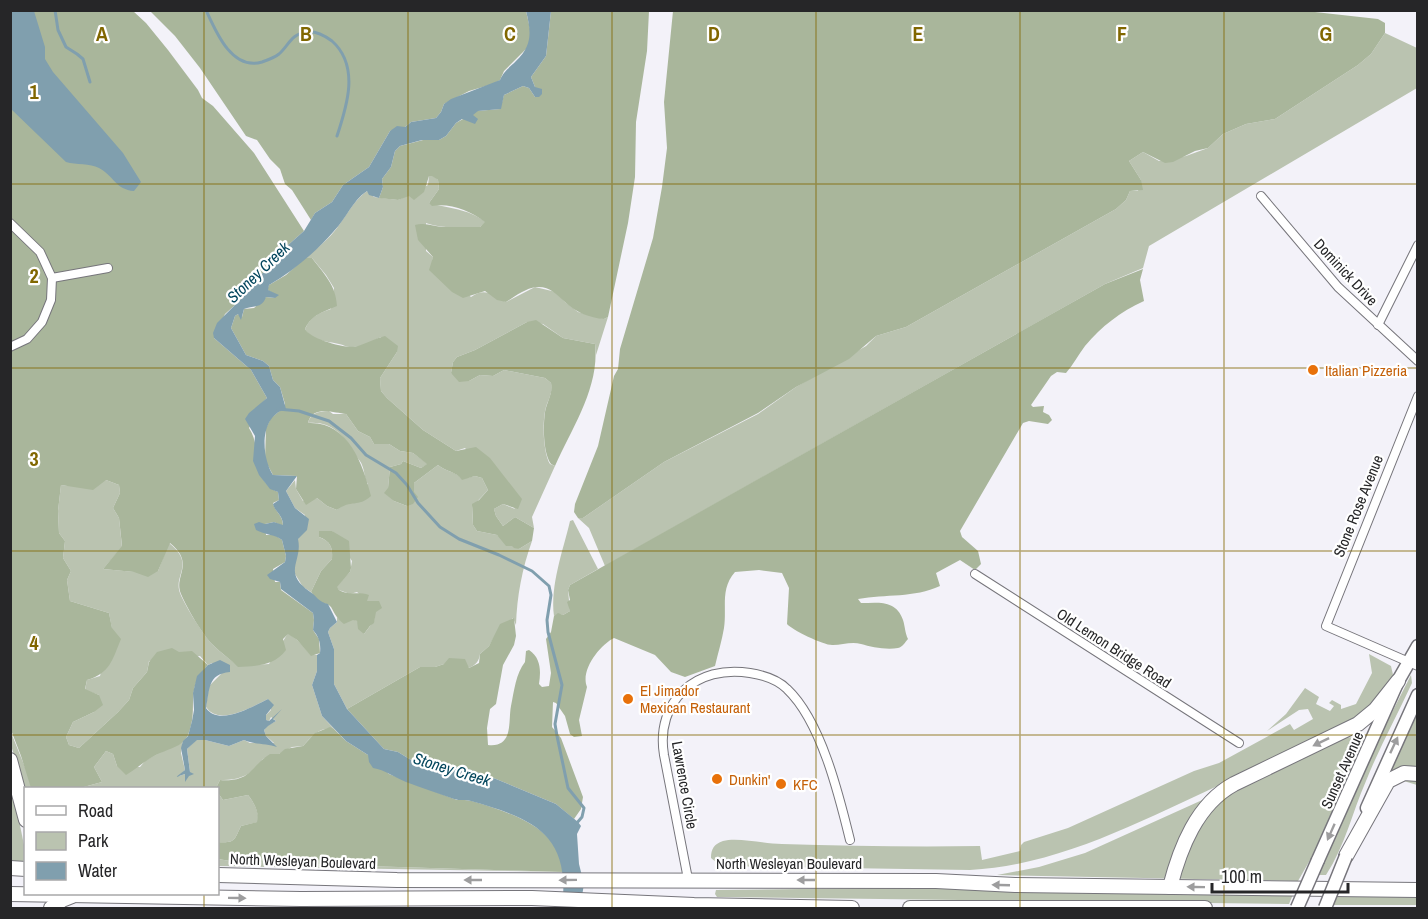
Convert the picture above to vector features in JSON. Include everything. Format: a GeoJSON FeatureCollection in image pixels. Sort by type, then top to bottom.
{"type":"FeatureCollection","features":[{"type":"Feature","properties":{"kind":"highway"},"geometry":{"type":"LineString","coordinates":[[1170,887],[1175,867],[1188,836],[1199,818],[1219,794],[1234,784],[1358,724],[1375,710],[1398,681]]}},
{"type":"Feature","properties":{"kind":"highway"},"geometry":{"type":"LineString","coordinates":[[10,760],[24,812]]}},
{"type":"Feature","properties":{"kind":"highway"},"geometry":{"type":"LineString","coordinates":[[1346,856],[1388,781],[1404,773],[1418,774]]}},
{"type":"Feature","properties":{"kind":"highway","name":"North Wesleyan Boulevard"},"geometry":{"type":"LineString","coordinates":[[219,875],[531,880],[936,881],[1015,885],[1359,889]]}},
{"type":"Feature","properties":{"kind":"highway"},"geometry":{"type":"LineString","coordinates":[[301,899],[302,878]]}},
{"type":"Feature","properties":{"kind":"highway"},"geometry":{"type":"LineString","coordinates":[[1359,889],[1418,883]]}},
{"type":"Feature","properties":{"kind":"highway"},"geometry":{"type":"LineString","coordinates":[[1359,889],[1418,890]]}},
{"type":"Feature","properties":{"kind":"highway"},"geometry":{"type":"LineString","coordinates":[[10,894],[32,899],[78,895],[434,903],[532,898],[852,909]]}},
{"type":"Feature","properties":{"kind":"highway"},"geometry":{"type":"LineString","coordinates":[[51,909],[62,900],[78,895]]}},
{"type":"Feature","properties":{"kind":"highway"},"geometry":{"type":"LineString","coordinates":[[910,909],[1205,909]]}},
{"type":"Feature","properties":{"kind":"main road","name":"Sunset Avenue"},"geometry":{"type":"LineString","coordinates":[[1297,909],[1398,681],[1413,664],[1418,646]]}},
{"type":"Feature","properties":{"kind":"main road"},"geometry":{"type":"LineString","coordinates":[[1325,909],[1393,747],[1418,695]]}},
{"type":"Feature","properties":{"kind":"street","name":"Dominick Drive"},"geometry":{"type":"LineString","coordinates":[[1261,196],[1338,287],[1418,361]]}},
{"type":"Feature","properties":{"kind":"street"},"geometry":{"type":"LineString","coordinates":[[10,223],[40,252],[52,278],[51,300],[42,322],[27,339],[10,347]]}},
{"type":"Feature","properties":{"kind":"street"},"geometry":{"type":"LineString","coordinates":[[1378,325],[1418,245]]}},
{"type":"Feature","properties":{"kind":"street"},"geometry":{"type":"LineString","coordinates":[[52,278],[108,268]]}},
{"type":"Feature","properties":{"kind":"street","name":"Stone Rose Avenue"},"geometry":{"type":"LineString","coordinates":[[1413,664],[1326,626],[1418,396]]}},
{"type":"Feature","properties":{"kind":"street","name":"Old Lemon Bridge Road"},"geometry":{"type":"LineString","coordinates":[[975,574],[1239,743]]}},
{"type":"Feature","properties":{"kind":"street","name":"Lawrence Circle"},"geometry":{"type":"LineString","coordinates":[[688,879],[662,735],[678,696],[696,680],[708,674],[742,671],[763,675],[787,689],[803,708],[824,750],[850,840]]}},
{"type":"Feature","properties":{"kind":"green space"},"geometry":{"type":"Polygon","coordinates":[[[1297,10],[1378,19],[1385,23],[1385,33],[1371,54],[1358,65],[1275,119],[1246,124],[1223,134],[1208,148],[1195,151],[1173,162],[1165,163],[1143,152],[1129,161],[1141,180],[1143,190],[1130,191],[1126,200],[1116,209],[906,327],[876,336],[849,359],[796,387],[758,413],[664,462],[583,518],[578,518],[574,512],[575,504],[598,446],[614,376],[618,369],[620,349],[653,238],[667,148],[664,102],[673,11],[1297,10]]]}},
{"type":"Feature","properties":{"kind":"green space"},"geometry":{"type":"Polygon","coordinates":[[[10,11],[133,11],[168,50],[202,98],[213,106],[254,153],[304,231],[279,253],[244,297],[225,314],[214,338],[251,370],[267,398],[249,428],[256,445],[260,472],[269,487],[278,492],[279,500],[273,503],[282,519],[283,526],[274,522],[265,524],[266,535],[275,535],[282,540],[286,556],[285,562],[273,569],[275,582],[280,582],[281,590],[313,613],[313,630],[319,639],[320,653],[311,656],[297,640],[288,634],[283,639],[286,650],[276,659],[258,665],[238,667],[209,640],[187,606],[179,588],[182,557],[170,543],[158,571],[148,577],[134,572],[103,569],[122,546],[119,518],[113,508],[120,493],[119,485],[106,480],[93,490],[61,485],[58,511],[59,533],[65,541],[63,558],[71,571],[67,580],[70,601],[109,613],[112,628],[121,639],[105,670],[87,680],[85,689],[99,695],[103,705],[73,722],[66,737],[69,745],[79,748],[118,712],[129,700],[133,688],[147,672],[149,662],[157,652],[172,648],[179,652],[192,651],[208,665],[196,683],[191,725],[183,742],[152,757],[126,775],[117,766],[113,754],[106,751],[94,767],[102,782],[84,787],[31,787],[11,730],[10,11]]]}},
{"type":"Feature","properties":{"kind":"green space"},"geometry":{"type":"Polygon","coordinates":[[[150,11],[526,11],[531,33],[528,47],[504,71],[500,80],[469,91],[444,104],[436,118],[411,122],[405,127],[390,131],[369,167],[343,185],[332,202],[315,213],[311,220],[292,190],[285,184],[280,169],[257,140],[246,136],[200,68],[175,36],[150,11]]]}},
{"type":"Feature","properties":{"kind":"green space"},"geometry":{"type":"Polygon","coordinates":[[[551,11],[649,11],[647,51],[636,122],[635,177],[628,223],[608,317],[604,319],[578,312],[552,291],[541,287],[528,289],[506,302],[497,300],[485,291],[463,298],[452,292],[429,270],[433,257],[418,240],[415,225],[480,227],[485,222],[460,209],[432,206],[429,203],[439,189],[438,180],[432,176],[429,176],[424,192],[414,200],[409,196],[398,200],[379,198],[383,187],[382,179],[391,167],[395,151],[400,146],[423,140],[439,140],[446,136],[456,123],[477,111],[500,109],[504,95],[523,86],[529,88],[535,97],[535,87],[531,77],[546,56],[551,11]]]}},
{"type":"Feature","properties":{"kind":"green space"},"geometry":{"type":"Polygon","coordinates":[[[1385,33],[1417,48],[1417,88],[1149,246],[1143,268],[1105,284],[605,566],[589,528],[578,518],[583,518],[664,462],[758,414],[796,387],[866,346],[876,336],[906,327],[1116,209],[1126,200],[1130,191],[1138,191],[1141,180],[1129,161],[1143,152],[1159,161],[1186,156],[1208,148],[1223,134],[1246,124],[1275,119],[1358,65],[1371,54],[1385,33]]]}},
{"type":"Feature","properties":{"kind":"green space"},"geometry":{"type":"Polygon","coordinates":[[[432,175],[438,180],[439,189],[429,203],[465,211],[486,222],[480,227],[446,227],[426,223],[426,251],[433,257],[432,263],[471,297],[485,292],[506,302],[535,287],[556,292],[578,312],[604,319],[608,317],[596,355],[595,344],[563,338],[543,324],[527,322],[457,357],[453,362],[451,373],[469,381],[480,375],[493,376],[504,370],[545,378],[551,383],[544,420],[544,437],[548,459],[550,464],[555,466],[532,517],[534,528],[515,517],[503,526],[494,509],[503,504],[515,509],[465,448],[456,451],[423,430],[381,391],[380,378],[397,352],[381,337],[364,345],[349,347],[316,339],[305,329],[316,316],[331,309],[334,288],[312,258],[305,258],[330,236],[354,203],[367,191],[374,197],[398,200],[428,185],[429,176],[432,175]]]}},
{"type":"Feature","properties":{"kind":"green space"},"geometry":{"type":"Polygon","coordinates":[[[305,258],[312,258],[329,280],[337,306],[315,317],[305,329],[308,333],[321,340],[353,347],[385,336],[398,346],[397,352],[380,378],[381,391],[423,430],[456,451],[476,447],[490,458],[522,499],[518,509],[503,504],[494,509],[496,516],[503,526],[515,517],[534,528],[532,541],[519,549],[506,546],[497,535],[477,531],[473,525],[472,504],[488,490],[482,478],[475,476],[462,480],[438,465],[414,483],[414,492],[418,497],[413,504],[407,506],[394,501],[384,493],[388,488],[390,467],[401,464],[403,461],[421,468],[427,464],[413,453],[400,451],[389,444],[374,444],[370,437],[358,431],[346,414],[319,412],[310,417],[308,423],[322,424],[334,429],[352,447],[371,496],[362,502],[346,505],[337,510],[317,498],[306,505],[296,489],[297,476],[273,475],[265,460],[266,428],[271,418],[285,404],[280,387],[273,380],[269,366],[263,361],[246,355],[231,328],[235,316],[238,314],[242,317],[244,309],[254,308],[266,297],[275,298],[275,294],[267,290],[269,285],[286,275],[305,258]]]}},
{"type":"Feature","properties":{"kind":"green space"},"geometry":{"type":"Polygon","coordinates":[[[1143,269],[1140,280],[1144,301],[1119,315],[1098,332],[1066,373],[1057,372],[1051,376],[1031,405],[1033,407],[1044,406],[1043,412],[1052,420],[1048,424],[1029,421],[1023,423],[960,531],[962,537],[978,551],[981,564],[975,570],[960,560],[936,573],[940,586],[930,590],[858,599],[861,603],[879,603],[896,608],[903,620],[908,639],[903,646],[893,649],[854,643],[829,645],[809,637],[787,624],[789,588],[782,573],[759,570],[735,572],[727,585],[724,628],[715,666],[685,677],[671,672],[655,655],[614,638],[597,652],[586,673],[587,687],[579,720],[582,736],[574,737],[570,734],[565,716],[553,702],[552,727],[561,738],[583,797],[581,809],[574,819],[556,804],[496,779],[465,768],[416,763],[398,752],[384,749],[347,709],[420,667],[435,667],[444,664],[449,658],[465,659],[469,668],[479,663],[480,654],[489,646],[500,624],[514,618],[516,636],[514,645],[503,665],[496,704],[490,709],[487,728],[488,745],[502,742],[508,732],[514,688],[519,671],[525,662],[526,651],[533,653],[538,661],[539,684],[542,687],[549,686],[551,673],[546,639],[551,632],[554,616],[570,611],[567,602],[570,600],[568,590],[570,585],[1105,284],[1143,269]]]}},
{"type":"Feature","properties":{"kind":"green space"},"geometry":{"type":"Polygon","coordinates":[[[536,320],[563,338],[595,344],[593,376],[589,391],[555,466],[548,459],[544,439],[545,412],[551,394],[551,383],[545,378],[504,370],[493,376],[480,375],[469,381],[459,382],[451,373],[453,362],[457,357],[527,322],[536,320]]]}},
{"type":"Feature","properties":{"kind":"green space"},"geometry":{"type":"Polygon","coordinates":[[[329,411],[333,414],[346,414],[358,431],[370,437],[374,444],[389,444],[400,451],[413,453],[428,464],[421,468],[403,461],[401,464],[390,467],[388,488],[394,501],[407,506],[414,492],[414,483],[438,465],[462,479],[475,476],[482,478],[488,490],[472,507],[473,525],[477,531],[497,535],[519,549],[532,541],[521,583],[516,625],[513,618],[499,629],[475,664],[469,668],[466,665],[444,664],[435,667],[420,667],[347,709],[334,684],[334,649],[328,632],[337,622],[337,617],[344,622],[353,619],[357,621],[364,634],[374,621],[376,601],[367,601],[357,592],[350,594],[336,587],[350,572],[352,561],[332,531],[319,532],[319,537],[330,545],[332,559],[321,571],[311,592],[303,587],[294,569],[298,539],[305,515],[295,508],[286,491],[295,480],[296,489],[303,501],[317,498],[337,510],[368,484],[361,462],[346,440],[330,427],[308,423],[309,419],[318,412],[329,411]]]}},
{"type":"Feature","properties":{"kind":"green space"},"geometry":{"type":"Polygon","coordinates":[[[106,480],[119,485],[120,493],[113,508],[119,518],[122,547],[103,569],[135,572],[158,571],[169,543],[181,557],[179,587],[186,605],[209,641],[238,666],[269,664],[288,633],[311,655],[317,655],[317,671],[312,685],[322,716],[334,729],[320,730],[303,746],[292,747],[263,759],[250,773],[233,779],[220,780],[216,787],[84,787],[102,782],[94,767],[106,751],[113,754],[117,766],[140,767],[146,760],[183,741],[181,753],[185,770],[179,776],[185,774],[185,781],[190,772],[187,749],[196,740],[229,746],[244,740],[250,743],[274,743],[266,736],[264,730],[276,721],[271,717],[269,721],[265,720],[271,710],[268,699],[236,713],[219,715],[212,713],[206,707],[209,686],[222,673],[212,663],[208,665],[200,656],[149,661],[147,672],[133,688],[129,700],[118,712],[79,748],[69,745],[66,737],[73,722],[94,712],[99,695],[85,690],[87,680],[100,676],[112,629],[109,613],[70,601],[67,580],[71,571],[63,558],[65,541],[59,533],[58,511],[61,485],[106,480]]]}},
{"type":"Feature","properties":{"kind":"green space"},"geometry":{"type":"Polygon","coordinates":[[[573,520],[598,569],[570,585],[568,590],[570,611],[554,616],[555,580],[570,521],[573,520]]]}},
{"type":"Feature","properties":{"kind":"green space"},"geometry":{"type":"Polygon","coordinates":[[[319,531],[332,531],[349,541],[351,568],[337,587],[339,590],[346,593],[369,595],[367,601],[379,601],[382,608],[376,612],[374,623],[364,634],[358,629],[357,621],[353,620],[344,624],[330,606],[317,600],[311,592],[321,571],[332,559],[330,545],[319,537],[319,531]]]}},
{"type":"Feature","properties":{"kind":"green space"},"geometry":{"type":"Polygon","coordinates":[[[1369,654],[1391,666],[1394,679],[1373,704],[1334,733],[1139,822],[1073,849],[1005,866],[970,870],[721,866],[711,858],[715,845],[723,841],[736,840],[807,845],[980,846],[982,860],[1020,851],[1024,842],[1068,828],[1194,771],[1219,763],[1290,724],[1294,730],[1313,719],[1308,709],[1299,710],[1267,731],[1286,714],[1305,688],[1319,697],[1316,704],[1330,711],[1334,706],[1329,703],[1332,700],[1341,705],[1341,709],[1356,704],[1372,673],[1369,654]]]}},
{"type":"Feature","properties":{"kind":"green space"},"geometry":{"type":"Polygon","coordinates":[[[1411,675],[1412,683],[1371,769],[1333,864],[1326,875],[1318,875],[1382,732],[1411,675]]]}},
{"type":"Feature","properties":{"kind":"green space"},"geometry":{"type":"Polygon","coordinates":[[[1417,713],[1417,785],[1397,779],[1386,780],[1417,713]]]}},
{"type":"Feature","properties":{"kind":"green space"},"geometry":{"type":"Polygon","coordinates":[[[330,727],[389,774],[457,800],[471,801],[494,808],[529,823],[548,838],[555,848],[563,872],[236,862],[219,859],[219,842],[231,841],[241,826],[257,822],[258,819],[256,807],[248,795],[223,800],[219,794],[219,787],[216,787],[220,780],[238,779],[249,773],[270,754],[279,754],[285,749],[303,746],[315,733],[330,727]]]}},
{"type":"Feature","properties":{"kind":"green space"},"geometry":{"type":"Polygon","coordinates":[[[10,730],[31,787],[24,787],[24,790],[11,745],[10,730]]]}},
{"type":"Feature","properties":{"kind":"green space"},"geometry":{"type":"Polygon","coordinates":[[[1342,737],[1364,738],[1314,853],[1298,881],[997,875],[1039,867],[1085,853],[1342,737]]]}},
{"type":"Feature","properties":{"kind":"green space"},"geometry":{"type":"Polygon","coordinates":[[[10,776],[24,845],[24,863],[11,863],[10,776]]]}},
{"type":"Feature","properties":{"kind":"green space"},"geometry":{"type":"Polygon","coordinates":[[[219,794],[223,800],[248,795],[254,804],[258,822],[241,826],[235,837],[228,842],[219,842],[219,794]]]}},
{"type":"Feature","properties":{"kind":"green space"},"geometry":{"type":"Polygon","coordinates":[[[219,859],[236,862],[563,872],[219,866],[219,859]]]}},
{"type":"Feature","properties":{"kind":"green space"},"geometry":{"type":"Polygon","coordinates":[[[966,887],[1294,892],[1289,904],[717,897],[715,894],[716,890],[966,887]]]}},
{"type":"Feature","properties":{"kind":"green space"},"geometry":{"type":"Polygon","coordinates":[[[1334,893],[1417,894],[1417,905],[1330,905],[1334,893]]]}},
{"type":"Feature","properties":{"kind":"water"},"geometry":{"type":"Polygon","coordinates":[[[11,10],[34,11],[45,47],[45,59],[53,72],[123,153],[141,182],[134,191],[123,188],[95,166],[66,162],[11,109],[11,10]]]}},
{"type":"Feature","properties":{"kind":"water","name":"Stoney Creek"},"geometry":{"type":"Polygon","coordinates":[[[526,11],[551,11],[546,56],[531,77],[535,87],[542,89],[542,94],[535,97],[529,88],[523,86],[504,95],[501,109],[478,111],[473,115],[478,119],[475,124],[462,119],[439,140],[422,140],[400,146],[395,151],[391,167],[382,179],[383,187],[379,198],[369,195],[367,191],[362,195],[320,246],[269,285],[268,290],[279,295],[275,298],[266,297],[260,305],[244,309],[241,320],[238,314],[235,316],[231,328],[246,355],[263,361],[269,366],[273,380],[280,387],[286,409],[277,413],[267,428],[266,458],[273,475],[297,476],[286,491],[295,508],[309,519],[307,530],[298,539],[295,572],[301,584],[328,604],[337,622],[328,632],[334,649],[334,684],[347,709],[384,749],[398,752],[416,763],[465,768],[496,779],[556,804],[578,822],[581,826],[577,834],[579,864],[584,884],[580,908],[562,908],[563,883],[560,863],[554,846],[530,823],[469,800],[454,799],[373,768],[368,755],[346,741],[322,716],[312,685],[317,671],[317,655],[320,653],[319,640],[313,630],[313,613],[281,589],[280,582],[270,579],[267,575],[285,562],[286,556],[282,540],[256,530],[254,524],[274,522],[283,525],[273,504],[279,500],[278,492],[270,489],[259,475],[253,461],[255,436],[245,419],[267,398],[251,370],[214,338],[213,333],[217,323],[244,296],[279,253],[304,231],[315,213],[332,202],[343,185],[369,167],[390,131],[397,126],[405,127],[411,122],[436,118],[444,104],[451,99],[500,80],[522,55],[528,43],[530,31],[526,11]]]}},
{"type":"Feature","properties":{"kind":"water"},"geometry":{"type":"Polygon","coordinates":[[[220,660],[230,665],[230,672],[223,673],[213,680],[206,708],[219,716],[227,715],[245,710],[268,699],[274,705],[266,715],[266,720],[269,721],[282,709],[273,719],[276,721],[264,730],[266,736],[277,747],[244,740],[229,746],[197,740],[187,749],[190,772],[194,774],[189,776],[185,782],[185,774],[176,777],[185,770],[181,748],[188,736],[192,721],[193,693],[197,676],[208,665],[220,660]]]}},
{"type":"Feature","properties":{"kind":"waterway"},"geometry":{"type":"LineString","coordinates":[[55,10],[58,30],[66,47],[83,59],[90,82]]}},
{"type":"Feature","properties":{"kind":"waterway"},"geometry":{"type":"LineString","coordinates":[[206,10],[227,48],[242,61],[262,62],[275,57],[294,37],[302,33],[317,33],[332,41],[341,51],[349,74],[347,99],[337,136]]}},
{"type":"Feature","properties":{"kind":"waterway"},"geometry":{"type":"LineString","coordinates":[[278,409],[299,411],[329,421],[351,438],[366,455],[396,473],[418,503],[440,527],[459,539],[532,571],[549,586],[551,595],[547,620],[548,632],[562,685],[555,724],[568,788],[584,808],[582,817],[576,824]]}},
{"type":"Feature","properties":{"kind":"place","name":"Italian Pizzeria"},"geometry":{"type":"Point","coordinates":[1313,370]}},
{"type":"Feature","properties":{"kind":"place","name":"El Jimador Mexican Restaurant"},"geometry":{"type":"Point","coordinates":[628,699]}},
{"type":"Feature","properties":{"kind":"place","name":"Dunkin'"},"geometry":{"type":"Point","coordinates":[717,779]}},
{"type":"Feature","properties":{"kind":"place","name":"KFC"},"geometry":{"type":"Point","coordinates":[781,784]}}]}
